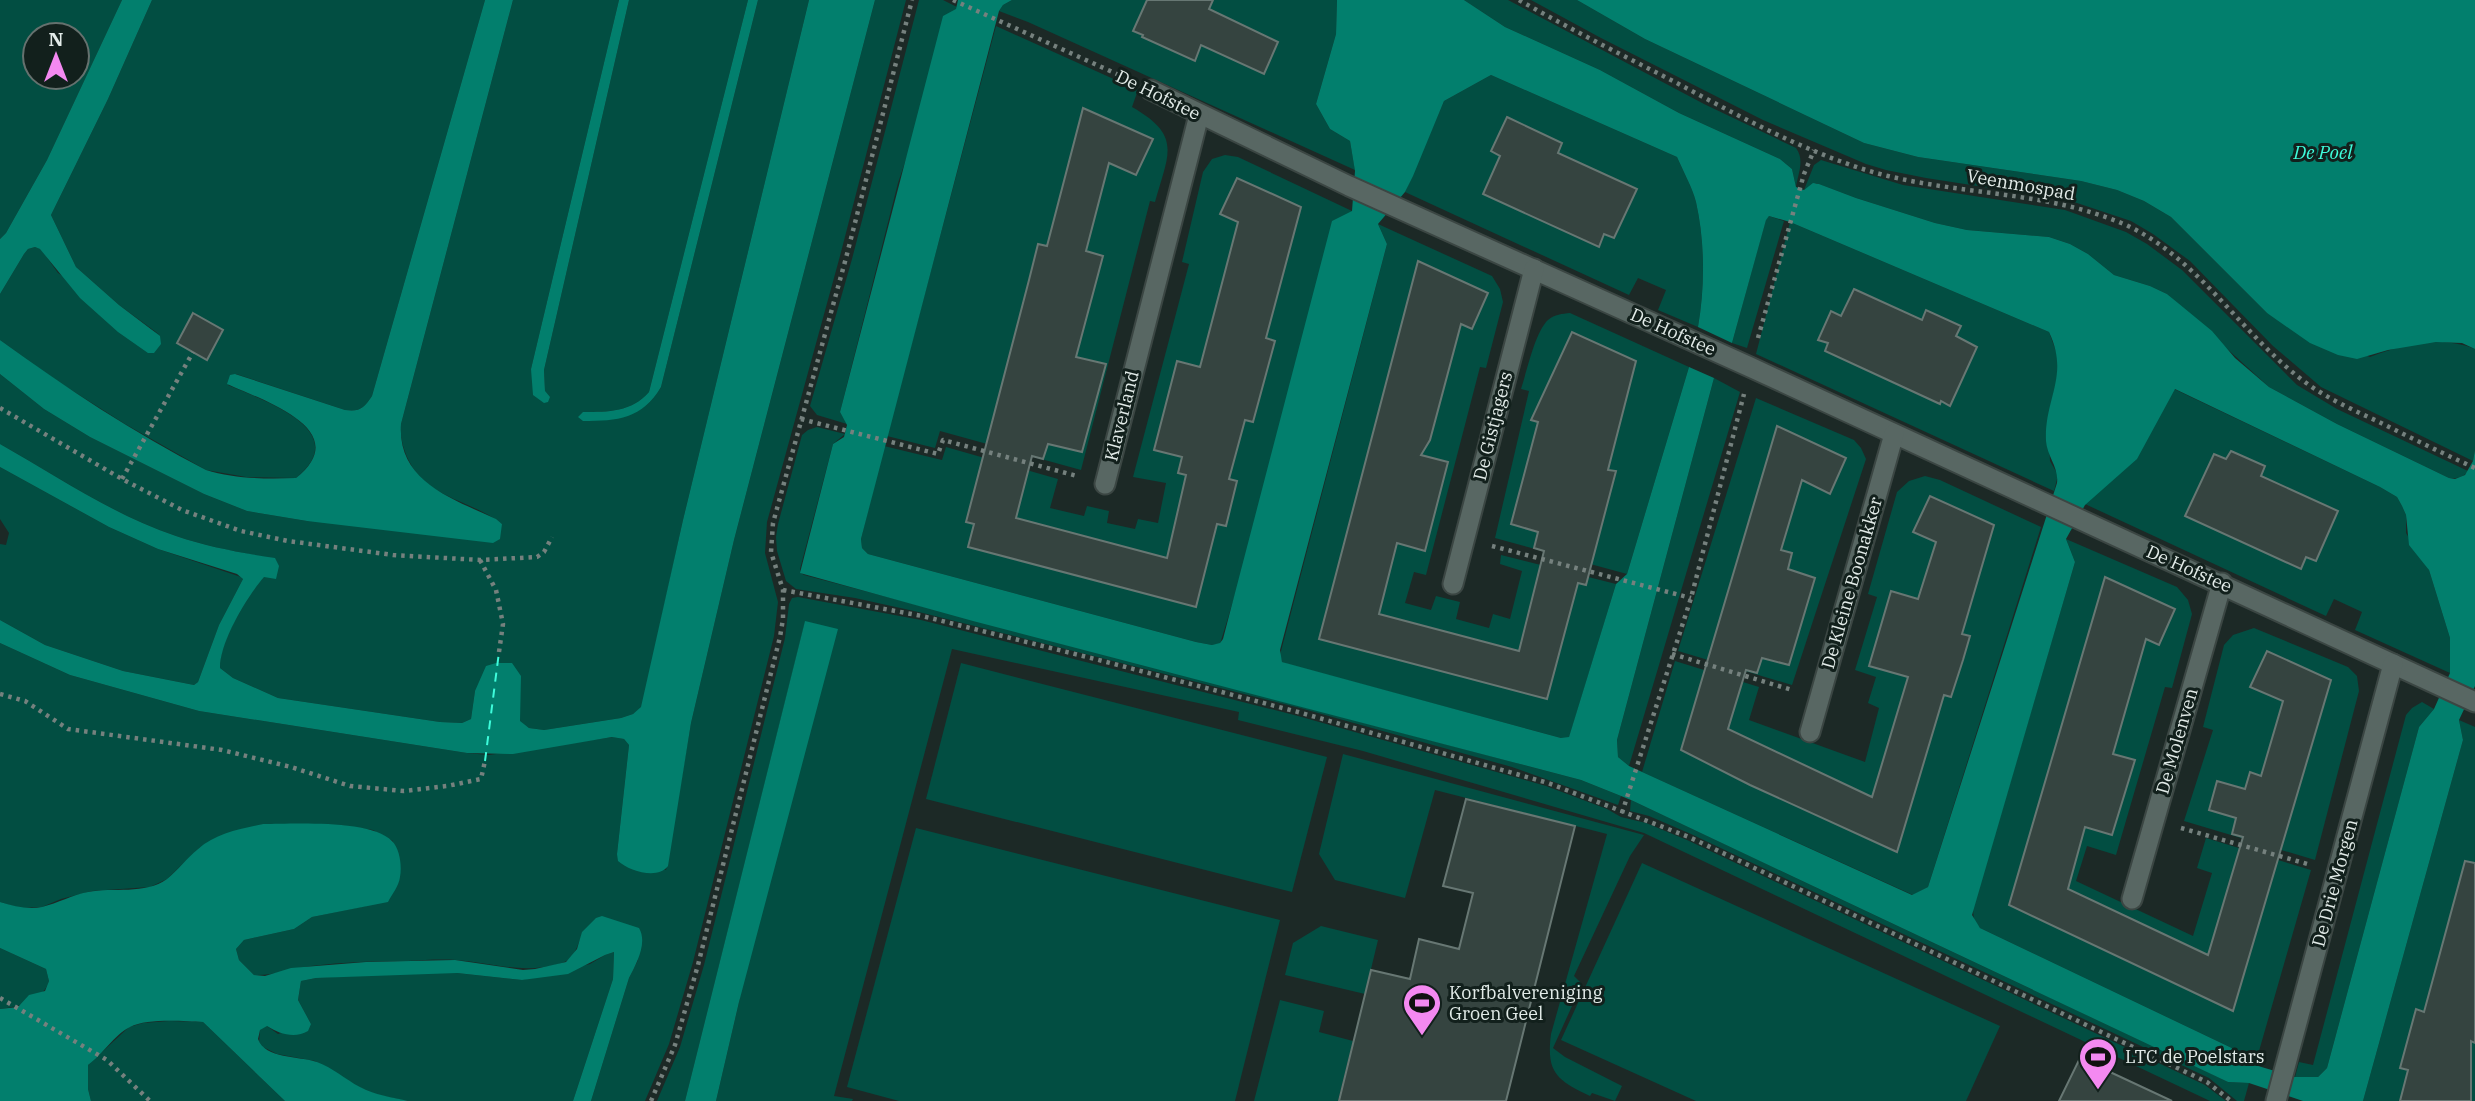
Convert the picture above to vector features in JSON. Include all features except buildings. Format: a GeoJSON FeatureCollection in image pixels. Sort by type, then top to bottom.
{"type":"FeatureCollection","features":[{"type":"Feature","properties":{"kind":"street","name":"De Hofstee"},"geometry":{"type":"LineString","coordinates":[[1151,90],[1349,186],[2222,583],[2475,702]]}},
{"type":"Feature","properties":{"kind":"street","name":"Klaverland"},"geometry":{"type":"LineString","coordinates":[[1105,484],[1199,115]]}},
{"type":"Feature","properties":{"kind":"street","name":"De Gistjagers"},"geometry":{"type":"LineString","coordinates":[[1452,584],[1534,269]]}},
{"type":"Feature","properties":{"kind":"street","name":"De Kleine Boonakker"},"geometry":{"type":"LineString","coordinates":[[1810,732],[1894,434]]}},
{"type":"Feature","properties":{"kind":"street","name":"De Molenven"},"geometry":{"type":"LineString","coordinates":[[2132,899],[2222,583]]}},
{"type":"Feature","properties":{"kind":"street","name":"De Drie Morgen"},"geometry":{"type":"LineString","coordinates":[[2276,1101],[2393,664]]}},
{"type":"Feature","properties":{"kind":"path"},"geometry":{"type":"LineString","coordinates":[[651,1101],[675,1045],[701,952],[780,637],[783,590],[771,552],[772,530],[912,0]]}},
{"type":"Feature","properties":{"kind":"path","name":"De Hofstee"},"geometry":{"type":"LineString","coordinates":[[953,0],[1151,90]]}},
{"type":"Feature","properties":{"kind":"path","name":"Veenmospad"},"geometry":{"type":"LineString","coordinates":[[1519,0],[1706,99],[1815,150],[1865,169],[1894,177],[2066,205],[2128,226],[2150,238],[2186,266],[2269,351],[2301,379],[2340,404],[2475,468]]}},
{"type":"Feature","properties":{"kind":"path"},"geometry":{"type":"LineString","coordinates":[[1622,813],[1691,598],[1787,233],[1804,174],[1815,150]]}},
{"type":"Feature","properties":{"kind":"path"},"geometry":{"type":"LineString","coordinates":[[122,479],[193,352]]}},
{"type":"Feature","properties":{"kind":"path"},"geometry":{"type":"LineString","coordinates":[[0,408],[122,479],[193,515],[240,531],[351,550],[480,560],[537,557],[544,552],[552,537]]}},
{"type":"Feature","properties":{"kind":"path","name":"Klaverland"},"geometry":{"type":"LineString","coordinates":[[801,419],[938,454],[943,440],[1105,484]]}},
{"type":"Feature","properties":{"kind":"path"},"geometry":{"type":"LineString","coordinates":[[1464,539],[1691,598]]}},
{"type":"Feature","properties":{"kind":"path"},"geometry":{"type":"LineString","coordinates":[[480,560],[496,590],[503,624],[499,652]]}},
{"type":"Feature","properties":{"kind":"path"},"geometry":{"type":"LineString","coordinates":[[783,590],[922,616],[1298,712],[1523,775],[1583,795],[1622,813],[1689,837],[1987,977],[2207,1082],[2231,1101]]}},
{"type":"Feature","properties":{"kind":"path"},"geometry":{"type":"LineString","coordinates":[[1672,654],[1819,698]]}},
{"type":"Feature","properties":{"kind":"path"},"geometry":{"type":"LineString","coordinates":[[0,694],[26,701],[68,729],[222,750],[291,767],[350,786],[404,791],[447,786],[481,779],[485,761]]}},
{"type":"Feature","properties":{"kind":"path"},"geometry":{"type":"LineString","coordinates":[[2155,820],[2338,873]]}},
{"type":"Feature","properties":{"kind":"path"},"geometry":{"type":"LineString","coordinates":[[1,998],[107,1060],[150,1101]]}},
{"type":"Feature","properties":{"kind":"shaded area"},"geometry":{"type":"Polygon","coordinates":[[[0,0],[122,0],[91,66],[91,21],[21,21],[21,91],[79,91],[47,160],[0,239],[0,0]]]}},
{"type":"Feature","properties":{"kind":"shaded area"},"geometry":{"type":"Polygon","coordinates":[[[152,0],[485,0],[372,396],[367,404],[354,410],[345,410],[236,374],[228,385],[280,408],[309,431],[315,445],[311,461],[296,478],[246,477],[206,470],[125,424],[54,379],[0,340],[0,294],[24,254],[35,247],[41,249],[58,273],[160,335],[119,305],[76,267],[51,215],[108,99],[152,0]]]}},
{"type":"Feature","properties":{"kind":"shaded area"},"geometry":{"type":"Polygon","coordinates":[[[513,0],[619,0],[531,369],[545,391],[544,370],[629,0],[748,0],[649,392],[627,407],[583,412],[589,421],[639,410],[661,387],[758,0],[809,0],[683,520],[642,707],[621,718],[544,730],[529,728],[520,722],[520,708],[475,691],[471,719],[462,723],[278,698],[233,678],[220,668],[232,625],[275,559],[200,543],[153,527],[108,506],[0,444],[0,374],[44,409],[90,437],[204,494],[247,511],[307,521],[502,524],[427,484],[409,461],[402,443],[401,424],[513,0]]]}},
{"type":"Feature","properties":{"kind":"shaded area"},"geometry":{"type":"Polygon","coordinates":[[[875,0],[906,0],[767,522],[765,553],[778,602],[774,636],[693,962],[669,1044],[645,1101],[591,1101],[629,978],[638,960],[589,926],[572,957],[562,963],[548,966],[521,968],[456,960],[360,962],[254,975],[239,960],[236,949],[244,940],[294,929],[312,917],[366,906],[393,841],[373,830],[340,825],[263,824],[199,848],[167,879],[150,887],[92,891],[42,907],[20,908],[0,902],[0,643],[70,675],[199,711],[467,753],[489,755],[613,737],[624,739],[629,745],[617,854],[666,870],[691,723],[734,540],[875,0]]]}},
{"type":"Feature","properties":{"kind":"shaded area"},"geometry":{"type":"Polygon","coordinates":[[[919,0],[943,0],[957,7],[898,183],[840,412],[847,424],[817,415],[810,406],[852,259],[919,0]]]}},
{"type":"Feature","properties":{"kind":"shaded area"},"geometry":{"type":"Polygon","coordinates":[[[1012,0],[1337,0],[1336,34],[1316,104],[1330,129],[1350,141],[1355,170],[999,11],[1012,0]]]}},
{"type":"Feature","properties":{"kind":"shaded area"},"geometry":{"type":"Polygon","coordinates":[[[1464,0],[1508,0],[1704,104],[1796,148],[1800,162],[1796,187],[1792,169],[1780,159],[1679,113],[1600,70],[1505,27],[1464,0]]]}},
{"type":"Feature","properties":{"kind":"shaded area"},"geometry":{"type":"Polygon","coordinates":[[[1531,0],[1577,0],[1645,39],[1864,143],[1918,157],[2081,181],[2117,190],[2144,201],[2171,217],[2267,313],[2370,357],[2395,348],[2422,343],[2449,343],[2475,349],[2473,461],[2321,387],[2273,346],[2190,261],[2131,221],[2068,200],[1926,178],[1866,164],[1763,120],[1531,0]]]}},
{"type":"Feature","properties":{"kind":"shaded area"},"geometry":{"type":"Polygon","coordinates":[[[996,26],[1138,90],[1132,107],[1159,127],[1168,147],[1155,202],[1150,201],[1081,470],[940,431],[935,448],[887,436],[996,26]]]}},
{"type":"Feature","properties":{"kind":"shaded area"},"geometry":{"type":"Polygon","coordinates":[[[1491,75],[1677,157],[1694,196],[1701,233],[1703,280],[1698,327],[1658,310],[1666,290],[1638,278],[1629,295],[1405,192],[1444,101],[1491,75]]]}},
{"type":"Feature","properties":{"kind":"shaded area"},"geometry":{"type":"Polygon","coordinates":[[[1225,155],[1238,157],[1352,211],[1220,644],[1196,642],[868,554],[862,548],[861,539],[884,446],[942,460],[946,447],[1058,479],[1050,508],[1084,516],[1087,506],[1109,511],[1107,523],[1135,529],[1138,519],[1158,523],[1166,483],[1133,477],[1189,264],[1182,262],[1203,172],[1212,159],[1225,155]]]}},
{"type":"Feature","properties":{"kind":"shaded area"},"geometry":{"type":"Polygon","coordinates":[[[1821,160],[1903,185],[2065,210],[2126,232],[2182,270],[2297,385],[2337,409],[2468,471],[2460,477],[2449,478],[2337,424],[2269,387],[2167,294],[2114,275],[2088,254],[2070,244],[2049,237],[1967,230],[1935,223],[1816,183],[1804,190],[1814,165],[1821,160]]]}},
{"type":"Feature","properties":{"kind":"shaded area"},"geometry":{"type":"Polygon","coordinates":[[[1769,216],[1784,221],[1747,348],[1732,343],[1769,216]]]}},
{"type":"Feature","properties":{"kind":"shaded area"},"geometry":{"type":"Polygon","coordinates":[[[1790,222],[2049,332],[2058,357],[2057,383],[2048,419],[2050,461],[2058,475],[2054,491],[1756,354],[1790,222]]]}},
{"type":"Feature","properties":{"kind":"shaded area"},"geometry":{"type":"Polygon","coordinates":[[[1378,224],[1492,276],[1500,289],[1503,302],[1486,368],[1480,367],[1426,575],[1414,572],[1405,603],[1431,610],[1436,596],[1460,602],[1456,619],[1489,628],[1493,614],[1510,619],[1522,571],[1500,564],[1501,555],[1616,584],[1569,738],[1282,662],[1280,655],[1387,244],[1378,224]]]}},
{"type":"Feature","properties":{"kind":"shaded area"},"geometry":{"type":"Polygon","coordinates":[[[1570,313],[1689,367],[1627,574],[1495,538],[1529,391],[1521,389],[1532,352],[1539,333],[1548,320],[1556,315],[1570,313]]]}},
{"type":"Feature","properties":{"kind":"shaded area"},"geometry":{"type":"Polygon","coordinates":[[[1714,378],[1740,392],[1629,766],[1618,757],[1617,740],[1714,378]]]}},
{"type":"Feature","properties":{"kind":"shaded area"},"geometry":{"type":"Polygon","coordinates":[[[2174,389],[2397,497],[2406,515],[2406,533],[2429,570],[2450,638],[2450,673],[2355,630],[2362,612],[2334,599],[2326,616],[2085,504],[2136,459],[2174,389]]]}},
{"type":"Feature","properties":{"kind":"shaded area"},"geometry":{"type":"Polygon","coordinates":[[[1756,398],[1854,440],[1866,459],[1792,685],[1678,651],[1756,398]]]}},
{"type":"Feature","properties":{"kind":"shaded area"},"geometry":{"type":"Polygon","coordinates":[[[817,427],[845,434],[833,444],[800,569],[804,575],[1581,780],[1621,796],[1618,805],[1512,767],[1300,708],[923,613],[855,598],[796,589],[786,581],[777,551],[776,537],[802,435],[817,427]]]}},
{"type":"Feature","properties":{"kind":"shaded area"},"geometry":{"type":"Polygon","coordinates":[[[0,467],[109,527],[158,549],[243,579],[219,625],[198,682],[194,685],[123,671],[45,645],[0,620],[0,544],[6,545],[9,533],[0,519],[0,467]]]}},
{"type":"Feature","properties":{"kind":"shaded area"},"geometry":{"type":"Polygon","coordinates":[[[1925,476],[1940,480],[2041,527],[1928,887],[1913,895],[1642,772],[1675,661],[1759,687],[1749,720],[1865,762],[1879,708],[1868,703],[1876,677],[1855,670],[1877,597],[1868,594],[1897,492],[1909,481],[1925,476]]]}},
{"type":"Feature","properties":{"kind":"shaded area"},"geometry":{"type":"Polygon","coordinates":[[[2066,539],[2177,587],[2188,600],[2192,614],[2172,688],[2165,687],[2116,855],[2087,846],[2076,881],[2193,936],[2212,873],[2197,868],[2206,838],[2311,870],[2255,1065],[2236,1050],[1980,928],[1974,921],[1973,909],[2075,562],[2066,539]]]}},
{"type":"Feature","properties":{"kind":"shaded area"},"geometry":{"type":"Polygon","coordinates":[[[792,598],[921,620],[1298,716],[1546,786],[1621,817],[1646,823],[1687,840],[2205,1085],[2226,1101],[2210,1101],[1644,833],[1363,751],[1238,720],[1239,712],[952,649],[834,1096],[853,1099],[852,1101],[716,1101],[739,1002],[805,622],[685,1101],[657,1101],[680,1047],[704,965],[785,638],[789,604],[792,598]]]}},
{"type":"Feature","properties":{"kind":"shaded area"},"geometry":{"type":"Polygon","coordinates":[[[2254,628],[2348,667],[2357,676],[2359,691],[2315,860],[2184,821],[2213,730],[2203,727],[2224,645],[2233,635],[2254,628]]]}},
{"type":"Feature","properties":{"kind":"shaded area"},"geometry":{"type":"Polygon","coordinates":[[[961,663],[1327,757],[1292,892],[926,799],[961,663]]]}},
{"type":"Feature","properties":{"kind":"shaded area"},"geometry":{"type":"Polygon","coordinates":[[[2422,702],[2434,709],[2419,727],[2327,1068],[2318,1077],[2295,1077],[2299,1062],[2313,1065],[2406,715],[2422,702]]]}},
{"type":"Feature","properties":{"kind":"shaded area"},"geometry":{"type":"Polygon","coordinates":[[[2459,720],[2475,727],[2475,1101],[2363,1101],[2463,740],[2459,720]]]}},
{"type":"Feature","properties":{"kind":"shaded area"},"geometry":{"type":"Polygon","coordinates":[[[1343,754],[1644,835],[1630,856],[1574,976],[1582,984],[1553,1048],[1622,1086],[1615,1101],[1592,1093],[1590,1096],[1569,1085],[1556,1074],[1550,1058],[1551,1034],[1607,834],[1435,790],[1405,898],[1335,880],[1319,854],[1343,754]]]}},
{"type":"Feature","properties":{"kind":"shaded area"},"geometry":{"type":"Polygon","coordinates":[[[1631,800],[2228,1082],[2249,1083],[2244,1101],[2237,1101],[2209,1078],[1691,834],[1630,811],[1631,800]]]}},
{"type":"Feature","properties":{"kind":"shaded area"},"geometry":{"type":"Polygon","coordinates":[[[916,828],[1280,920],[1235,1101],[899,1101],[847,1087],[916,828]]]}},
{"type":"Feature","properties":{"kind":"shaded area"},"geometry":{"type":"Polygon","coordinates":[[[1642,863],[2000,1026],[1966,1101],[1696,1101],[1561,1040],[1642,863]]]}},
{"type":"Feature","properties":{"kind":"shaded area"},"geometry":{"type":"Polygon","coordinates":[[[1321,926],[1378,940],[1365,994],[1285,975],[1293,943],[1321,926]]]}},
{"type":"Feature","properties":{"kind":"shaded area"},"geometry":{"type":"Polygon","coordinates":[[[0,948],[46,969],[49,981],[36,998],[0,1009],[0,948]]]}},
{"type":"Feature","properties":{"kind":"shaded area"},"geometry":{"type":"Polygon","coordinates":[[[614,952],[613,979],[573,1101],[408,1101],[378,1095],[315,1061],[277,1054],[259,1042],[263,1026],[278,1034],[311,1024],[298,1000],[301,981],[408,973],[457,973],[522,980],[590,964],[614,952]]]}},
{"type":"Feature","properties":{"kind":"shaded area"},"geometry":{"type":"Polygon","coordinates":[[[1280,1000],[1324,1011],[1319,1032],[1353,1041],[1338,1101],[1254,1101],[1280,1000]]]}},
{"type":"Feature","properties":{"kind":"shaded area"},"geometry":{"type":"Polygon","coordinates":[[[169,1021],[203,1022],[285,1101],[91,1101],[88,1065],[129,1027],[169,1021]]]}},
{"type":"Feature","properties":{"kind":"water"},"geometry":{"type":"Polygon","coordinates":[[[122,0],[152,0],[108,99],[51,215],[76,267],[160,336],[161,344],[154,353],[148,353],[118,332],[80,298],[40,249],[35,247],[24,254],[0,294],[0,239],[47,160],[79,91],[91,91],[91,66],[122,0]]]}},
{"type":"Feature","properties":{"kind":"water"},"geometry":{"type":"Polygon","coordinates":[[[485,0],[513,0],[401,424],[402,444],[408,460],[418,474],[446,495],[496,519],[502,524],[500,539],[493,543],[307,521],[247,511],[204,494],[90,437],[44,409],[0,374],[0,340],[101,409],[206,470],[239,477],[296,478],[312,461],[315,445],[310,431],[280,408],[227,384],[230,375],[235,374],[345,410],[354,410],[367,404],[372,396],[485,0]]]}},
{"type":"Feature","properties":{"kind":"water"},"geometry":{"type":"Polygon","coordinates":[[[619,0],[629,0],[544,370],[545,391],[550,397],[548,402],[544,403],[533,395],[531,369],[619,0]]]}},
{"type":"Feature","properties":{"kind":"water"},"geometry":{"type":"Polygon","coordinates":[[[748,0],[758,0],[661,387],[646,406],[628,416],[583,421],[578,417],[583,412],[627,407],[649,392],[748,0]]]}},
{"type":"Feature","properties":{"kind":"water"},"geometry":{"type":"Polygon","coordinates":[[[809,0],[875,0],[734,540],[691,723],[668,866],[663,870],[658,873],[643,872],[618,861],[629,745],[624,739],[612,737],[513,754],[467,753],[199,711],[70,675],[0,643],[0,620],[45,645],[123,671],[194,685],[198,682],[219,625],[243,579],[237,574],[158,549],[109,527],[0,467],[0,444],[108,506],[153,527],[188,540],[275,558],[279,566],[276,579],[264,577],[243,607],[224,645],[220,668],[233,678],[278,698],[462,723],[471,719],[475,691],[486,666],[512,663],[521,676],[520,721],[529,728],[544,730],[633,714],[641,707],[683,520],[809,0]]]}},
{"type":"Feature","properties":{"kind":"water"},"geometry":{"type":"Polygon","coordinates":[[[958,0],[1012,0],[999,11],[861,539],[862,548],[868,554],[1196,642],[1212,645],[1220,643],[1332,221],[1352,211],[1355,171],[1350,141],[1330,129],[1316,104],[1336,34],[1337,0],[1464,0],[1505,27],[1600,70],[1679,113],[1780,159],[1792,169],[1796,187],[1804,190],[1813,183],[1819,184],[1935,223],[1967,230],[2049,237],[2070,244],[2088,254],[2114,275],[2167,294],[2212,331],[2235,358],[2269,387],[2337,424],[2449,478],[2465,475],[2473,461],[2475,450],[2475,686],[2459,720],[2463,740],[2363,1101],[2303,1101],[2249,1083],[2228,1082],[1631,800],[1581,780],[800,573],[833,444],[844,437],[847,425],[840,412],[943,16],[956,9],[958,0]],[[1491,75],[1444,101],[1405,192],[1378,224],[1387,244],[1280,650],[1282,662],[1561,738],[1569,737],[1616,584],[1627,574],[1689,367],[1714,378],[1617,740],[1618,757],[1629,766],[1912,895],[1928,887],[2057,483],[2046,441],[2046,426],[2057,375],[2055,348],[2049,332],[1790,222],[1769,216],[1732,343],[1698,327],[1703,280],[1701,233],[1694,196],[1677,157],[1491,75]],[[2175,389],[2137,459],[2085,505],[2066,539],[2075,562],[1972,915],[1980,928],[2236,1050],[2255,1065],[2295,1077],[2318,1077],[2327,1068],[2419,727],[2434,709],[2450,673],[2450,638],[2429,570],[2409,545],[2406,515],[2397,497],[2175,389]]]}},
{"type":"Feature","properties":{"kind":"water","name":"De Poel"},"geometry":{"type":"Polygon","coordinates":[[[1577,0],[2475,0],[2475,349],[2462,343],[2436,342],[2388,350],[2357,359],[2338,355],[2310,343],[2267,313],[2171,217],[2144,201],[2117,190],[2081,181],[1918,157],[1864,143],[1645,39],[1577,0]]]}},
{"type":"Feature","properties":{"kind":"water"},"geometry":{"type":"Polygon","coordinates":[[[805,621],[838,629],[739,1002],[716,1101],[685,1101],[805,621]]]}},
{"type":"Feature","properties":{"kind":"water"},"geometry":{"type":"Polygon","coordinates":[[[263,824],[330,824],[382,834],[397,848],[401,873],[388,902],[312,917],[294,929],[244,940],[236,949],[239,960],[254,975],[265,976],[291,968],[366,962],[455,960],[523,970],[535,969],[566,962],[577,949],[582,932],[596,918],[602,916],[639,928],[642,940],[640,953],[629,978],[591,1101],[573,1101],[613,979],[614,952],[568,974],[522,980],[457,973],[316,978],[301,981],[298,1000],[311,1024],[308,1031],[292,1035],[267,1026],[260,1030],[258,1039],[268,1050],[283,1056],[317,1062],[366,1090],[408,1101],[285,1101],[203,1022],[165,1021],[146,1022],[130,1027],[119,1034],[88,1065],[91,1101],[0,1101],[0,1009],[18,1007],[29,995],[45,991],[49,981],[46,969],[0,948],[0,902],[37,908],[88,892],[149,887],[167,879],[213,839],[229,832],[263,824]]]}},
{"type":"Feature","properties":{"kind":"ferry route"},"geometry":{"type":"LineString","coordinates":[[485,761],[499,652]]}},
{"type":"Feature","properties":{"kind":"place","name":"Korfbalvereniging Groen Geel"},"geometry":{"type":"Point","coordinates":[1422,1037]}},
{"type":"Feature","properties":{"kind":"place","name":"LTC de Poelstars"},"geometry":{"type":"Point","coordinates":[2098,1091]}}]}
